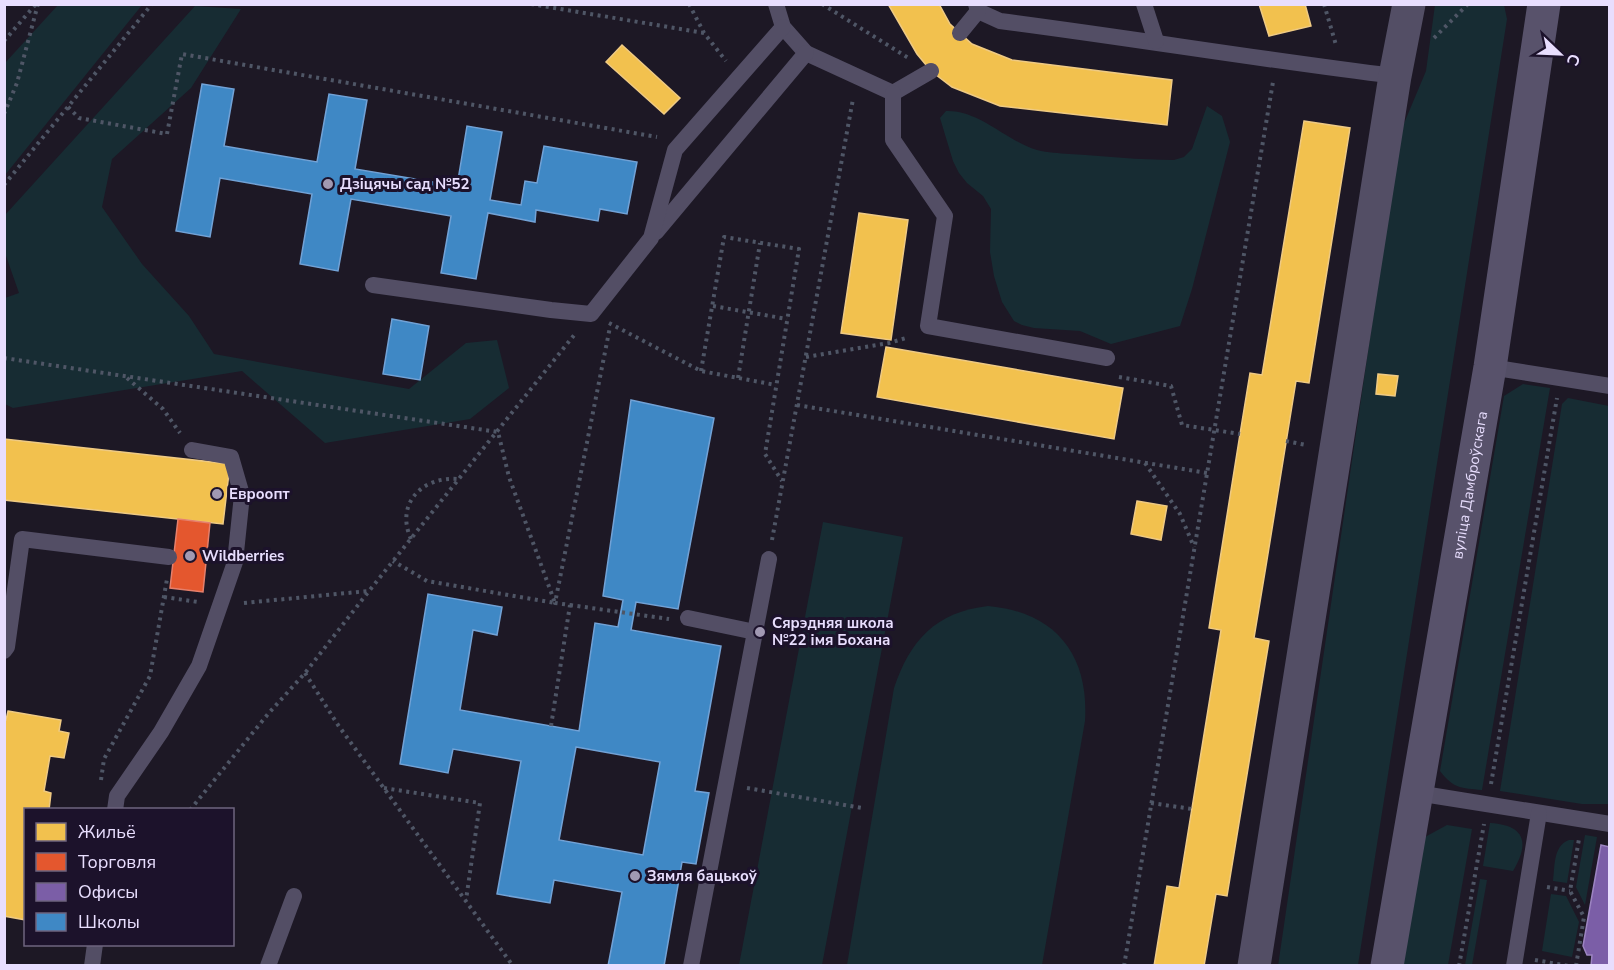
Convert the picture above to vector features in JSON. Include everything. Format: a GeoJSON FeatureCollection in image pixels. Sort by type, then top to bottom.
{"type":"FeatureCollection","features":[{"type":"Feature","properties":{"kind":"main road","name":"вуліца Дамброўскага"},"geometry":{"type":"LineString","coordinates":[[1388,966],[1490,367],[1544,4]]}},
{"type":"Feature","properties":{"kind":"street"},"geometry":{"type":"LineString","coordinates":[[1254,966],[1395,76],[1409,4]]}},
{"type":"Feature","properties":{"kind":"lane"},"geometry":{"type":"LineString","coordinates":[[776,4],[783,27],[806,53],[893,93]]}},
{"type":"Feature","properties":{"kind":"lane"},"geometry":{"type":"LineString","coordinates":[[1144,4],[1156,41]]}},
{"type":"Feature","properties":{"kind":"lane"},"geometry":{"type":"LineString","coordinates":[[960,33],[977,8],[1000,21],[1395,76]]}},
{"type":"Feature","properties":{"kind":"lane"},"geometry":{"type":"LineString","coordinates":[[651,238],[675,150],[783,27]]}},
{"type":"Feature","properties":{"kind":"lane"},"geometry":{"type":"LineString","coordinates":[[373,285],[591,314],[651,238],[806,53]]}},
{"type":"Feature","properties":{"kind":"lane"},"geometry":{"type":"LineString","coordinates":[[893,93],[931,71]]}},
{"type":"Feature","properties":{"kind":"lane"},"geometry":{"type":"LineString","coordinates":[[893,93],[893,140],[945,216],[928,326],[1107,358]]}},
{"type":"Feature","properties":{"kind":"lane"},"geometry":{"type":"LineString","coordinates":[[1490,367],[1610,386]]}},
{"type":"Feature","properties":{"kind":"lane"},"geometry":{"type":"LineString","coordinates":[[115,808],[117,796],[161,732],[199,666],[235,562],[243,495],[231,457],[192,450]]}},
{"type":"Feature","properties":{"kind":"lane"},"geometry":{"type":"LineString","coordinates":[[4,651],[22,539],[170,557]]}},
{"type":"Feature","properties":{"kind":"lane"},"geometry":{"type":"LineString","coordinates":[[691,966],[770,552]]}},
{"type":"Feature","properties":{"kind":"lane"},"geometry":{"type":"LineString","coordinates":[[688,618],[755,632]]}},
{"type":"Feature","properties":{"kind":"lane"},"geometry":{"type":"LineString","coordinates":[[1417,793],[1610,824]]}},
{"type":"Feature","properties":{"kind":"lane"},"geometry":{"type":"LineString","coordinates":[[1514,966],[1539,813]]}},
{"type":"Feature","properties":{"kind":"lane"},"geometry":{"type":"LineString","coordinates":[[268,966],[294,896]]}},
{"type":"Feature","properties":{"kind":"lane"},"geometry":{"type":"LineString","coordinates":[[92,966],[95,946]]}},
{"type":"Feature","properties":{"kind":"path"},"geometry":{"type":"LineString","coordinates":[[4,41],[37,4]]}},
{"type":"Feature","properties":{"kind":"path"},"geometry":{"type":"LineString","coordinates":[[4,114],[17,83],[37,4]]}},
{"type":"Feature","properties":{"kind":"path"},"geometry":{"type":"LineString","coordinates":[[4,185],[152,4]]}},
{"type":"Feature","properties":{"kind":"path"},"geometry":{"type":"LineString","coordinates":[[531,4],[704,33]]}},
{"type":"Feature","properties":{"kind":"path"},"geometry":{"type":"LineString","coordinates":[[689,4],[704,33],[738,77]]}},
{"type":"Feature","properties":{"kind":"path"},"geometry":{"type":"LineString","coordinates":[[822,4],[913,61]]}},
{"type":"Feature","properties":{"kind":"path"},"geometry":{"type":"LineString","coordinates":[[1323,4],[1336,45]]}},
{"type":"Feature","properties":{"kind":"path"},"geometry":{"type":"LineString","coordinates":[[68,107],[79,118],[166,135],[182,54],[656,136],[675,150]]}},
{"type":"Feature","properties":{"kind":"path"},"geometry":{"type":"LineString","coordinates":[[1124,966],[1276,61]]}},
{"type":"Feature","properties":{"kind":"path"},"geometry":{"type":"LineString","coordinates":[[770,552],[857,76]]}},
{"type":"Feature","properties":{"kind":"path"},"geometry":{"type":"LineString","coordinates":[[701,371],[724,237],[799,249],[765,454],[783,482]]}},
{"type":"Feature","properties":{"kind":"path"},"geometry":{"type":"LineString","coordinates":[[738,378],[760,243]]}},
{"type":"Feature","properties":{"kind":"path"},"geometry":{"type":"LineString","coordinates":[[713,306],[787,319]]}},
{"type":"Feature","properties":{"kind":"path"},"geometry":{"type":"LineString","coordinates":[[192,808],[268,714],[305,673],[591,314],[701,371],[776,385]]}},
{"type":"Feature","properties":{"kind":"path"},"geometry":{"type":"LineString","coordinates":[[555,603],[610,324]]}},
{"type":"Feature","properties":{"kind":"path"},"geometry":{"type":"LineString","coordinates":[[806,357],[906,338]]}},
{"type":"Feature","properties":{"kind":"path"},"geometry":{"type":"LineString","coordinates":[[4,358],[498,432]]}},
{"type":"Feature","properties":{"kind":"path"},"geometry":{"type":"LineString","coordinates":[[1459,966],[1558,391],[1555,377]]}},
{"type":"Feature","properties":{"kind":"path"},"geometry":{"type":"LineString","coordinates":[[126,378],[164,410],[192,450]]}},
{"type":"Feature","properties":{"kind":"path"},"geometry":{"type":"LineString","coordinates":[[797,405],[1207,473]]}},
{"type":"Feature","properties":{"kind":"path"},"geometry":{"type":"LineString","coordinates":[[1214,430],[1240,434]]}},
{"type":"Feature","properties":{"kind":"path"},"geometry":{"type":"LineString","coordinates":[[498,432],[509,477],[555,603]]}},
{"type":"Feature","properties":{"kind":"path"},"geometry":{"type":"LineString","coordinates":[[1286,441],[1307,445]]}},
{"type":"Feature","properties":{"kind":"path"},"geometry":{"type":"LineString","coordinates":[[1145,463],[1180,514],[1194,547]]}},
{"type":"Feature","properties":{"kind":"path"},"geometry":{"type":"LineString","coordinates":[[411,539],[406,528],[406,513],[411,500],[420,488],[445,478],[459,479]]}},
{"type":"Feature","properties":{"kind":"path"},"geometry":{"type":"LineString","coordinates":[[393,561],[427,581],[660,619],[688,618]]}},
{"type":"Feature","properties":{"kind":"path"},"geometry":{"type":"LineString","coordinates":[[99,789],[104,759],[150,676],[164,597],[221,605],[369,591]]}},
{"type":"Feature","properties":{"kind":"path"},"geometry":{"type":"LineString","coordinates":[[550,726],[570,605]]}},
{"type":"Feature","properties":{"kind":"path"},"geometry":{"type":"LineString","coordinates":[[305,673],[338,725],[513,966]]}},
{"type":"Feature","properties":{"kind":"path"},"geometry":{"type":"LineString","coordinates":[[384,788],[480,803],[466,901]]}},
{"type":"Feature","properties":{"kind":"path"},"geometry":{"type":"LineString","coordinates":[[774,793],[862,808]]}},
{"type":"Feature","properties":{"kind":"path"},"geometry":{"type":"LineString","coordinates":[[1151,803],[1192,809]]}},
{"type":"Feature","properties":{"kind":"path"},"geometry":{"type":"LineString","coordinates":[[1576,966],[1584,917],[1570,891],[1579,835]]}},
{"type":"Feature","properties":{"kind":"path"},"geometry":{"type":"LineString","coordinates":[[1547,887],[1570,891]]}},
{"type":"Feature","properties":{"kind":"path"},"geometry":{"type":"LineString","coordinates":[[1534,960],[1569,966]]}},
{"type":"Feature","properties":{"kind":"shaded area"},"geometry":{"type":"Polygon","coordinates":[[[58,5],[142,5],[5,175],[5,63],[58,5]]]}},
{"type":"Feature","properties":{"kind":"shaded area"},"geometry":{"type":"Polygon","coordinates":[[[1435,5],[1504,5],[1507,19],[1358,965],[1278,966],[1400,133],[1426,71],[1435,5]]]}},
{"type":"Feature","properties":{"kind":"shaded area"},"geometry":{"type":"Polygon","coordinates":[[[195,6],[241,9],[191,88],[112,159],[102,207],[142,264],[189,316],[214,354],[409,389],[466,343],[497,340],[509,388],[470,419],[325,443],[242,371],[13,408],[5,404],[5,298],[19,293],[5,253],[5,215],[195,6]]]}},
{"type":"Feature","properties":{"kind":"shaded area"},"geometry":{"type":"Polygon","coordinates":[[[1207,106],[1222,116],[1230,142],[1192,289],[1180,326],[1111,344],[1080,331],[1034,328],[1014,321],[1002,302],[994,276],[990,252],[991,209],[983,196],[959,173],[953,161],[940,118],[946,111],[970,115],[1014,140],[1041,151],[1174,160],[1184,157],[1192,149],[1207,106]]]}},
{"type":"Feature","properties":{"kind":"shaded area"},"geometry":{"type":"Polygon","coordinates":[[[1523,384],[1550,388],[1482,790],[1469,789],[1454,784],[1440,771],[1504,396],[1523,384]]]}},
{"type":"Feature","properties":{"kind":"shaded area"},"geometry":{"type":"Polygon","coordinates":[[[1568,398],[1609,406],[1609,804],[1582,804],[1500,791],[1562,404],[1568,398]]]}},
{"type":"Feature","properties":{"kind":"shaded area"},"geometry":{"type":"Polygon","coordinates":[[[823,522],[903,537],[822,965],[739,965],[823,522]]]}},
{"type":"Feature","properties":{"kind":"shaded area"},"geometry":{"type":"Polygon","coordinates":[[[988,606],[1012,610],[1032,617],[1049,627],[1074,657],[1085,697],[1085,721],[1042,965],[847,965],[894,688],[900,671],[917,643],[940,622],[970,609],[988,606]]]}},
{"type":"Feature","properties":{"kind":"shaded area"},"geometry":{"type":"Polygon","coordinates":[[[1490,823],[1511,827],[1521,837],[1522,852],[1513,871],[1483,866],[1490,823]]]}},
{"type":"Feature","properties":{"kind":"shaded area"},"geometry":{"type":"Polygon","coordinates":[[[1447,825],[1472,829],[1448,965],[1403,966],[1425,837],[1447,825]]]}},
{"type":"Feature","properties":{"kind":"shaded area"},"geometry":{"type":"Polygon","coordinates":[[[1585,835],[1597,837],[1585,905],[1576,887],[1585,835]]]}},
{"type":"Feature","properties":{"kind":"shaded area"},"geometry":{"type":"Polygon","coordinates":[[[1569,840],[1574,840],[1567,883],[1553,881],[1557,852],[1569,840]]]}},
{"type":"Feature","properties":{"kind":"shaded area"},"geometry":{"type":"Polygon","coordinates":[[[1480,879],[1487,880],[1472,965],[1465,965],[1480,879]]]}},
{"type":"Feature","properties":{"kind":"shaded area"},"geometry":{"type":"Polygon","coordinates":[[[1551,894],[1566,896],[1579,922],[1572,957],[1542,951],[1551,894]]]}},
{"type":"Feature","properties":{"kind":"building: Жильё"},"geometry":{"type":"Polygon","coordinates":[[[888,4],[939,4],[950,24],[972,44],[1012,60],[1172,80],[1167,125],[1000,106],[952,87],[931,71],[917,54],[888,4]]]}},
{"type":"Feature","properties":{"kind":"building: Жильё"},"geometry":{"type":"Polygon","coordinates":[[[1259,4],[1305,4],[1311,26],[1269,36],[1259,4]]]}},
{"type":"Feature","properties":{"kind":"building: Жильё"},"geometry":{"type":"Polygon","coordinates":[[[622,45],[680,98],[664,114],[606,62],[622,45]]]}},
{"type":"Feature","properties":{"kind":"building: Жильё"},"geometry":{"type":"Polygon","coordinates":[[[1304,121],[1350,128],[1309,383],[1296,381],[1254,638],[1269,641],[1227,896],[1216,894],[1204,966],[1154,966],[1167,886],[1179,888],[1221,630],[1209,628],[1240,434],[1250,373],[1262,375],[1304,121]]]}},
{"type":"Feature","properties":{"kind":"building: Жильё"},"geometry":{"type":"Polygon","coordinates":[[[859,213],[908,220],[891,340],[841,333],[859,213]]]}},
{"type":"Feature","properties":{"kind":"building: Жильё"},"geometry":{"type":"Polygon","coordinates":[[[886,347],[1123,388],[1114,439],[877,397],[886,347]]]}},
{"type":"Feature","properties":{"kind":"building: Жильё"},"geometry":{"type":"Polygon","coordinates":[[[1378,374],[1398,376],[1395,396],[1376,394],[1378,374]]]}},
{"type":"Feature","properties":{"kind":"building: Жильё"},"geometry":{"type":"Polygon","coordinates":[[[4,439],[230,464],[223,524],[4,500],[4,439]]]}},
{"type":"Feature","properties":{"kind":"building: Жильё"},"geometry":{"type":"Polygon","coordinates":[[[1137,501],[1167,506],[1161,540],[1131,534],[1137,501]]]}},
{"type":"Feature","properties":{"kind":"building: Жильё"},"geometry":{"type":"Polygon","coordinates":[[[8,711],[61,720],[59,731],[69,733],[64,758],[50,756],[44,791],[51,793],[49,808],[24,808],[24,920],[4,916],[4,720],[6,720],[8,711]]]}},
{"type":"Feature","properties":{"kind":"building: Торговля"},"geometry":{"type":"Polygon","coordinates":[[[178,519],[210,523],[203,592],[170,588],[178,519]]]}},
{"type":"Feature","properties":{"kind":"building: Офисы"},"geometry":{"type":"Polygon","coordinates":[[[1601,845],[1610,847],[1610,966],[1591,966],[1592,955],[1587,955],[1583,946],[1601,845]]]}},
{"type":"Feature","properties":{"kind":"building: Школы"},"geometry":{"type":"Polygon","coordinates":[[[202,84],[234,89],[224,146],[317,162],[329,94],[367,100],[355,169],[457,186],[467,126],[502,132],[490,200],[521,205],[525,181],[537,183],[544,146],[637,162],[627,214],[600,209],[598,221],[536,210],[535,222],[488,213],[476,279],[441,273],[451,216],[351,199],[338,271],[300,264],[312,194],[220,178],[210,237],[176,231],[202,84]]]}},
{"type":"Feature","properties":{"kind":"building: Школы"},"geometry":{"type":"Polygon","coordinates":[[[392,319],[429,326],[420,380],[383,374],[392,319]]]}},
{"type":"Feature","properties":{"kind":"building: Школы"},"geometry":{"type":"Polygon","coordinates":[[[631,400],[714,418],[678,609],[636,602],[631,630],[721,646],[695,791],[709,793],[696,864],[682,862],[664,966],[608,966],[622,892],[554,880],[550,903],[497,894],[521,761],[453,749],[448,773],[400,764],[428,594],[502,607],[497,635],[473,630],[460,710],[579,731],[595,623],[618,627],[623,600],[603,596],[631,400]],[[576,747],[559,840],[643,855],[660,762],[576,747]]]}},
{"type":"Feature","properties":{"kind":"place","name":"Дзіцячы сад №52"},"geometry":{"type":"Point","coordinates":[328,184]}},
{"type":"Feature","properties":{"kind":"place","name":"Евроопт"},"geometry":{"type":"Point","coordinates":[217,494]}},
{"type":"Feature","properties":{"kind":"place","name":"Wildberries"},"geometry":{"type":"Point","coordinates":[190,556]}},
{"type":"Feature","properties":{"kind":"place","name":"Сярэдняя школа №22 імя Бохана"},"geometry":{"type":"Point","coordinates":[760,632]}},
{"type":"Feature","properties":{"kind":"place","name":"Зямля бацькоў"},"geometry":{"type":"Point","coordinates":[635,876]}}]}
